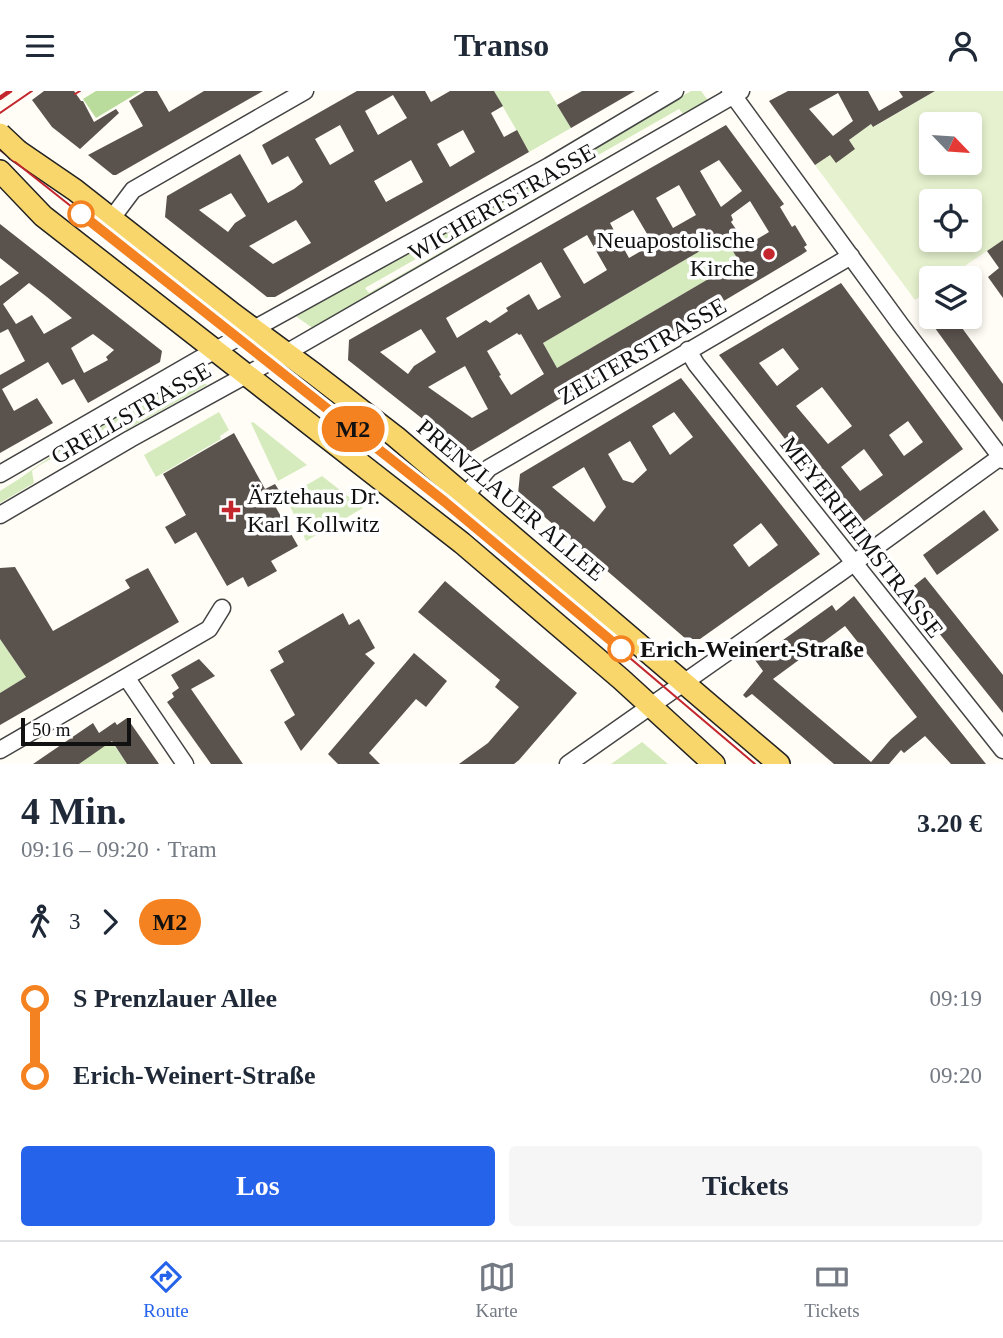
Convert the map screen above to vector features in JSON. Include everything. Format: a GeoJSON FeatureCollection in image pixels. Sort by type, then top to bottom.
{"type":"FeatureCollection","features":[{"type":"Feature","properties":{"kind":"main road","name":"PRENZLAUER ALLEE"},"geometry":{"type":"LineString","coordinates":[[0,134],[18,151],[112,218],[396,437],[779,764]]}},
{"type":"Feature","properties":{"kind":"main road"},"geometry":{"type":"LineString","coordinates":[[0,171],[43,216],[462,543],[714,764]]}},
{"type":"Feature","properties":{"kind":"street"},"geometry":{"type":"LineString","coordinates":[[112,218],[133,190],[305,91]]}},
{"type":"Feature","properties":{"kind":"street","name":"WICHERTSTRASSE"},"geometry":{"type":"LineString","coordinates":[[253,329],[549,166],[675,91]]}},
{"type":"Feature","properties":{"kind":"street"},"geometry":{"type":"LineString","coordinates":[[568,764],[1002,457],[851,256],[735,93]]}},
{"type":"Feature","properties":{"kind":"street","name":"WICHERTSTRASSE"},"geometry":{"type":"LineString","coordinates":[[286,352],[735,93]]}},
{"type":"Feature","properties":{"kind":"street","name":"ZELTERSTRASSE"},"geometry":{"type":"LineString","coordinates":[[466,496],[489,468],[851,256]]}},
{"type":"Feature","properties":{"kind":"street","name":"GRELLSTRASSE"},"geometry":{"type":"LineString","coordinates":[[0,474],[253,329]]}},
{"type":"Feature","properties":{"kind":"street","name":"MEYERHEIMSTRASSE"},"geometry":{"type":"LineString","coordinates":[[688,351],[1003,750]]}},
{"type":"Feature","properties":{"kind":"street","name":"GRELLSTRASSE"},"geometry":{"type":"LineString","coordinates":[[0,515],[286,352]]}},
{"type":"Feature","properties":{"kind":"street"},"geometry":{"type":"LineString","coordinates":[[0,750],[209,629],[222,608]]}},
{"type":"Feature","properties":{"kind":"street"},"geometry":{"type":"LineString","coordinates":[[126,677],[185,764]]}},
{"type":"Feature","properties":{"kind":"green space"},"geometry":{"type":"Polygon","coordinates":[[[96,91],[141,91],[96,118],[83,99],[96,91]]]}},
{"type":"Feature","properties":{"kind":"green space"},"geometry":{"type":"Polygon","coordinates":[[[494,91],[549,91],[571,128],[529,152],[494,91]]]}},
{"type":"Feature","properties":{"kind":"green space"},"geometry":{"type":"Polygon","coordinates":[[[691,91],[701,91],[710,103],[314,329],[294,315],[691,91]],[[679,109],[365,288],[369,293],[683,114],[679,109]]]}},
{"type":"Feature","properties":{"kind":"green space"},"geometry":{"type":"Polygon","coordinates":[[[935,91],[1003,91],[1003,240],[965,266],[919,266],[919,297],[915,300],[815,165],[871,124],[874,127],[935,91]]]}},
{"type":"Feature","properties":{"kind":"green space"},"geometry":{"type":"Polygon","coordinates":[[[724,237],[739,261],[557,368],[543,343],[724,237]]]}},
{"type":"Feature","properties":{"kind":"green space"},"geometry":{"type":"Polygon","coordinates":[[[193,374],[207,385],[126,430],[123,419],[40,465],[32,471],[34,483],[0,503],[0,491],[57,452],[193,374]]]}},
{"type":"Feature","properties":{"kind":"green space"},"geometry":{"type":"Polygon","coordinates":[[[219,412],[229,430],[220,436],[221,439],[156,477],[144,455],[219,412]]]}},
{"type":"Feature","properties":{"kind":"green space"},"geometry":{"type":"Polygon","coordinates":[[[251,423],[307,465],[278,481],[251,423]]]}},
{"type":"Feature","properties":{"kind":"green space"},"geometry":{"type":"Polygon","coordinates":[[[322,476],[363,508],[306,541],[286,497],[322,476]]]}},
{"type":"Feature","properties":{"kind":"green space"},"geometry":{"type":"Polygon","coordinates":[[[0,639],[26,677],[0,693],[0,639]]]}},
{"type":"Feature","properties":{"kind":"green space"},"geometry":{"type":"Polygon","coordinates":[[[112,736],[114,745],[127,764],[79,764],[112,736]]]}},
{"type":"Feature","properties":{"kind":"green space"},"geometry":{"type":"Polygon","coordinates":[[[642,742],[668,764],[611,764],[642,742]]]}},
{"type":"Feature","properties":{"kind":"building"},"geometry":{"type":"Polygon","coordinates":[[[44,91],[74,91],[83,101],[94,122],[116,109],[119,113],[80,149],[52,127],[32,100],[44,91]]]}},
{"type":"Feature","properties":{"kind":"building"},"geometry":{"type":"Polygon","coordinates":[[[145,91],[157,91],[169,112],[204,91],[263,91],[113,175],[88,155],[143,126],[129,101],[145,91]]]}},
{"type":"Feature","properties":{"kind":"building"},"geometry":{"type":"Polygon","coordinates":[[[357,91],[425,91],[431,102],[450,91],[494,91],[503,106],[491,113],[504,137],[517,130],[529,152],[275,297],[267,297],[165,217],[167,196],[240,154],[268,203],[303,182],[288,156],[272,165],[262,145],[357,91]],[[393,95],[365,111],[378,135],[407,118],[393,95]],[[340,125],[315,139],[330,165],[354,151],[340,125]],[[463,130],[437,144],[450,167],[475,152],[463,130]],[[411,160],[374,181],[386,202],[423,182],[411,160]],[[231,193],[199,210],[228,232],[246,216],[231,193]],[[296,220],[249,246],[273,264],[311,243],[296,220]]]}},
{"type":"Feature","properties":{"kind":"building"},"geometry":{"type":"Polygon","coordinates":[[[582,91],[635,91],[571,128],[557,105],[582,91]]]}},
{"type":"Feature","properties":{"kind":"building"},"geometry":{"type":"Polygon","coordinates":[[[788,91],[868,91],[879,111],[903,97],[899,91],[935,91],[873,127],[871,124],[849,140],[855,149],[836,163],[830,155],[815,165],[769,101],[788,91]],[[838,93],[809,109],[833,136],[853,121],[838,93]]]}},
{"type":"Feature","properties":{"kind":"building"},"geometry":{"type":"Polygon","coordinates":[[[726,125],[784,204],[780,207],[807,245],[804,247],[807,251],[801,255],[467,454],[348,360],[349,340],[726,125]],[[719,160],[700,171],[721,207],[742,191],[719,160]],[[679,185],[656,198],[673,228],[696,215],[679,185]],[[750,201],[731,215],[731,222],[747,245],[769,232],[750,201]],[[633,210],[610,223],[629,258],[653,244],[633,210]],[[587,235],[563,249],[584,284],[607,270],[587,235]],[[724,237],[543,343],[557,368],[739,261],[724,237]],[[541,262],[446,318],[457,338],[486,320],[490,323],[508,311],[506,308],[529,294],[538,310],[561,297],[541,262]],[[421,329],[380,352],[408,374],[414,366],[436,352],[421,329]],[[517,333],[487,351],[501,375],[499,376],[511,395],[544,374],[521,334],[517,333]],[[465,366],[428,387],[472,418],[488,409],[465,366]]]}},
{"type":"Feature","properties":{"kind":"building"},"geometry":{"type":"Polygon","coordinates":[[[0,224],[162,351],[160,362],[88,403],[74,379],[62,385],[48,362],[2,389],[14,411],[37,398],[53,423],[0,453],[0,375],[25,361],[8,329],[0,333],[0,286],[19,273],[0,258],[0,224]],[[29,283],[3,304],[16,324],[32,315],[44,334],[72,318],[47,297],[29,283]],[[93,334],[71,348],[84,373],[108,360],[106,357],[114,350],[93,334]]]}},
{"type":"Feature","properties":{"kind":"building"},"geometry":{"type":"Polygon","coordinates":[[[1003,240],[1003,298],[988,277],[999,268],[987,251],[1003,240]]]}},
{"type":"Feature","properties":{"kind":"building"},"geometry":{"type":"Polygon","coordinates":[[[841,283],[963,449],[855,528],[719,355],[841,283]],[[783,348],[759,363],[777,386],[799,369],[783,348]],[[822,387],[796,406],[828,444],[852,426],[822,387]],[[908,421],[889,435],[904,456],[923,442],[908,421]],[[864,449],[841,467],[860,491],[883,475],[864,449]]]}},
{"type":"Feature","properties":{"kind":"building"},"geometry":{"type":"Polygon","coordinates":[[[936,329],[963,329],[1003,384],[1003,422],[936,329]]]}},
{"type":"Feature","properties":{"kind":"building"},"geometry":{"type":"Polygon","coordinates":[[[681,378],[820,554],[700,639],[686,639],[518,494],[520,474],[681,378]],[[674,412],[652,426],[670,455],[693,437],[674,412]],[[630,441],[608,454],[623,480],[633,483],[647,470],[630,441]],[[584,467],[552,487],[594,522],[606,507],[584,467]],[[761,523],[733,545],[749,567],[778,545],[761,523]]]}},
{"type":"Feature","properties":{"kind":"building","name":"Ärztehaus Dr. Karl Kollwitz"},"geometry":{"type":"Polygon","coordinates":[[[234,433],[265,489],[275,484],[285,500],[275,506],[298,546],[271,561],[277,571],[248,587],[243,577],[227,586],[196,532],[175,544],[165,527],[186,515],[163,474],[234,433]]]}},
{"type":"Feature","properties":{"kind":"building"},"geometry":{"type":"Polygon","coordinates":[[[984,510],[999,530],[937,575],[923,555],[984,510]]]}},
{"type":"Feature","properties":{"kind":"building"},"geometry":{"type":"Polygon","coordinates":[[[15,567],[53,631],[130,588],[125,580],[148,568],[179,622],[0,725],[0,693],[26,677],[0,639],[0,568],[15,567]]]}},
{"type":"Feature","properties":{"kind":"building"},"geometry":{"type":"Polygon","coordinates":[[[925,577],[1003,675],[1003,713],[906,592],[925,577]]]}},
{"type":"Feature","properties":{"kind":"building"},"geometry":{"type":"Polygon","coordinates":[[[445,581],[577,693],[514,764],[459,764],[488,743],[519,707],[495,687],[500,680],[418,612],[445,581]]]}},
{"type":"Feature","properties":{"kind":"building"},"geometry":{"type":"Polygon","coordinates":[[[854,596],[986,764],[951,764],[925,736],[904,753],[901,750],[889,764],[834,764],[752,694],[746,698],[743,695],[763,671],[755,660],[832,605],[836,611],[854,596]],[[845,626],[773,679],[871,762],[891,739],[917,717],[845,626]]]}},
{"type":"Feature","properties":{"kind":"building"},"geometry":{"type":"Polygon","coordinates":[[[343,613],[349,625],[359,619],[375,648],[365,654],[375,663],[301,751],[284,722],[295,715],[270,670],[284,662],[278,651],[343,613]]]}},
{"type":"Feature","properties":{"kind":"building"},"geometry":{"type":"Polygon","coordinates":[[[414,653],[447,681],[426,707],[416,699],[369,753],[380,764],[338,764],[328,754],[414,653]]]}},
{"type":"Feature","properties":{"kind":"building"},"geometry":{"type":"Polygon","coordinates":[[[199,659],[215,676],[191,689],[243,764],[211,764],[167,702],[179,688],[171,675],[199,659]]]}},
{"type":"Feature","properties":{"kind":"building"},"geometry":{"type":"Polygon","coordinates":[[[127,718],[159,764],[127,764],[112,741],[79,764],[33,764],[93,723],[99,733],[115,722],[117,725],[127,718]]]}},
{"type":"Feature","properties":{"kind":"tram line"},"geometry":{"type":"LineString","coordinates":[[0,113],[32,91]]}},
{"type":"Feature","properties":{"kind":"tram line"},"geometry":{"type":"LineString","coordinates":[[75,94],[80,91]]}},
{"type":"Feature","properties":{"kind":"tram line"},"geometry":{"type":"LineString","coordinates":[[0,150],[466,519],[755,764]]}},
{"type":"Feature","properties":{"kind":"tram line","name":"M2"},"geometry":{"type":"LineString","coordinates":[[81,214],[485,534],[621,649]]}},
{"type":"Feature","properties":{"kind":"railway"},"geometry":{"type":"LineString","coordinates":[[0,98],[10,91]]}},
{"type":"Feature","properties":{"kind":"place","name":"Neuapostolische Kirche"},"geometry":{"type":"Point","coordinates":[769,254]}},
{"type":"Feature","properties":{"kind":"place","name":"Ärztehaus Dr. Karl Kollwitz"},"geometry":{"type":"Point","coordinates":[231,510]}},
{"type":"Feature","properties":{"kind":"place","name":"Erich-Weinert-Straße"},"geometry":{"type":"Point","coordinates":[621,649]}}]}
